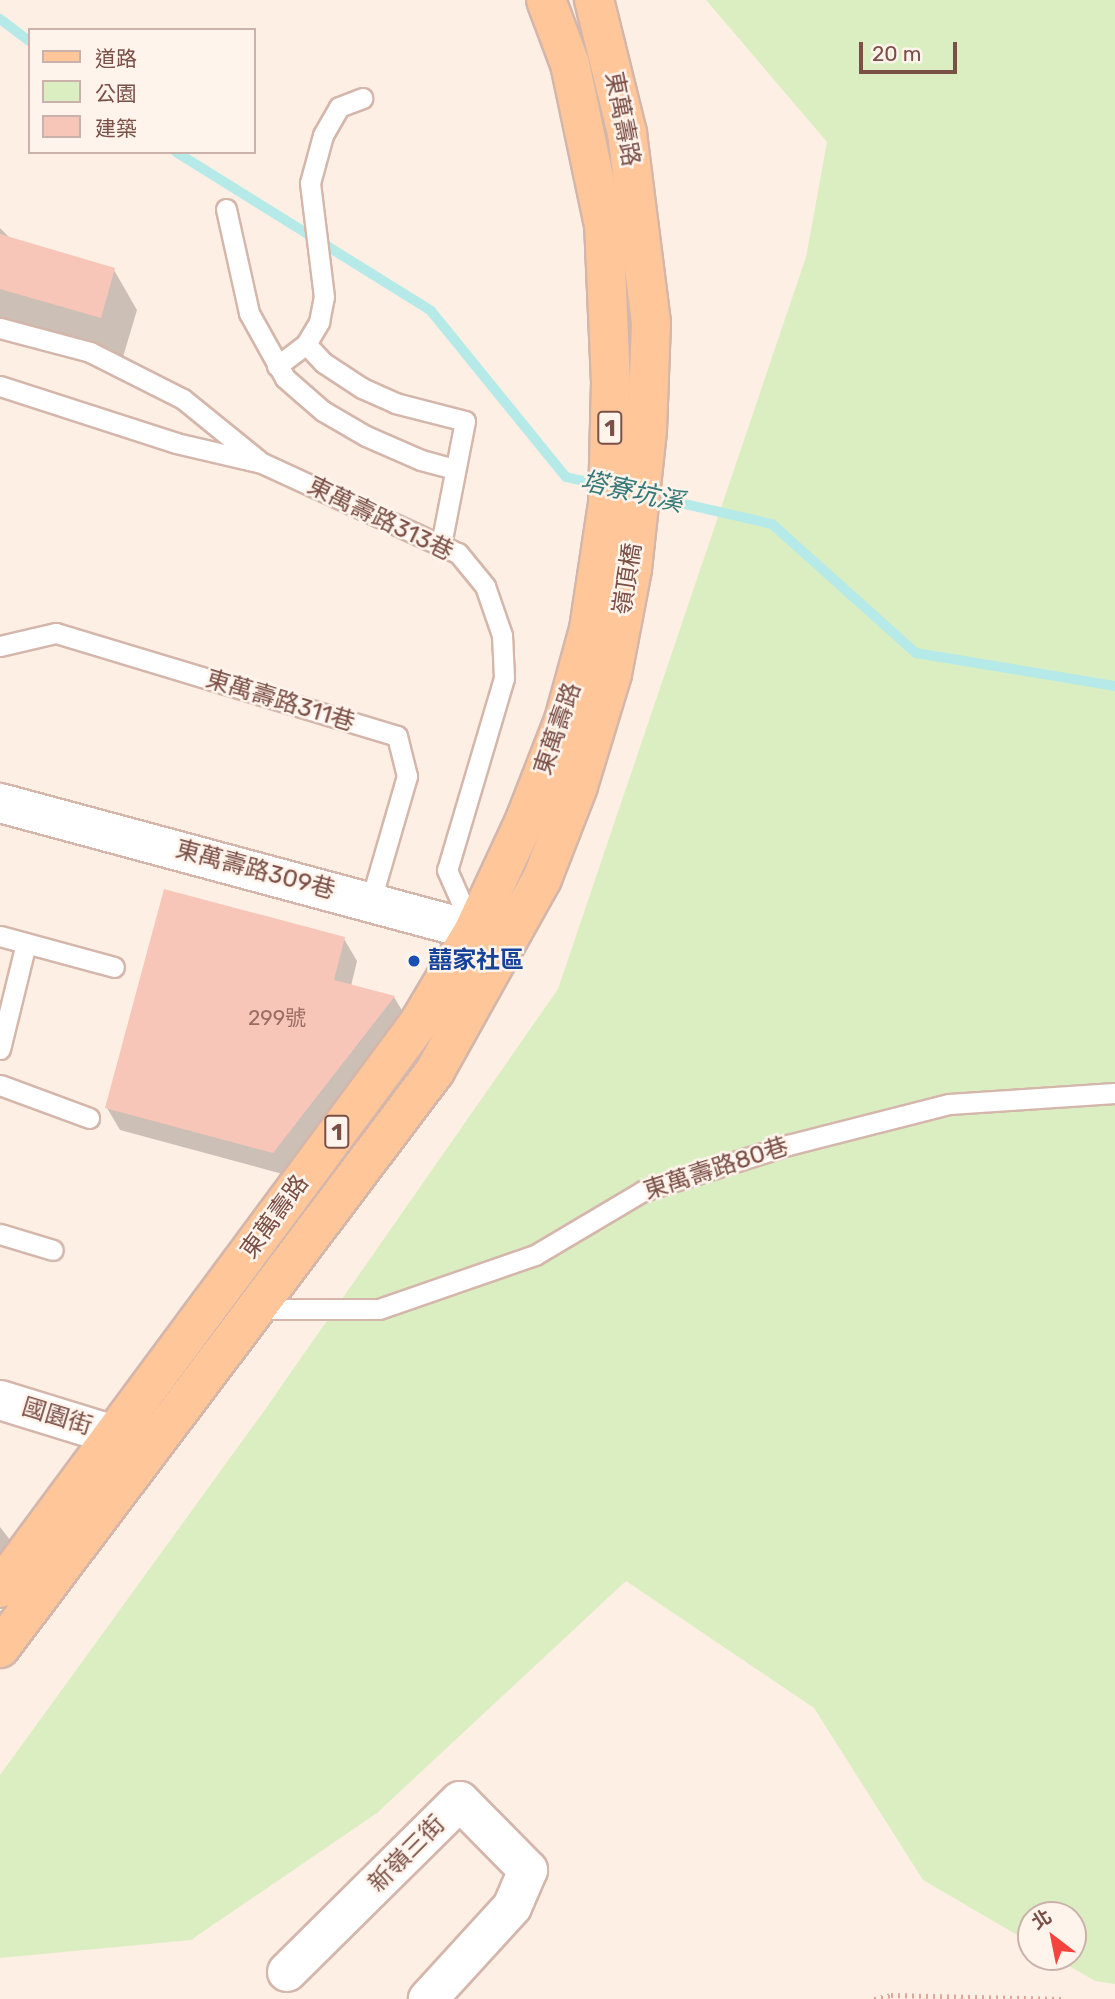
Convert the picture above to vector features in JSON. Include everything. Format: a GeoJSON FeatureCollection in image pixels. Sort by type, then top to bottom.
{"type":"FeatureCollection","features":[{"type":"Feature","properties":{"kind":"main road","name":"東萬壽路"},"geometry":{"type":"LineString","coordinates":[[547,0],[570,64],[604,225]]}},
{"type":"Feature","properties":{"kind":"main road","name":"東萬壽路"},"geometry":{"type":"LineString","coordinates":[[594,0],[627,133],[643,241]]}},
{"type":"Feature","properties":{"kind":"main road","name":"嶺頂橋"},"geometry":{"type":"LineString","coordinates":[[589,629],[608,504],[611,383],[604,225]]}},
{"type":"Feature","properties":{"kind":"main road","name":"嶺頂橋"},"geometry":{"type":"LineString","coordinates":[[578,786],[612,674],[632,569],[647,431],[651,323],[643,241]]}},
{"type":"Feature","properties":{"kind":"main road","name":"東萬壽路"},"geometry":{"type":"LineString","coordinates":[[0,1588],[420,1021],[474,930],[525,820],[564,720],[589,629]]}},
{"type":"Feature","properties":{"kind":"main road","name":"東萬壽路"},"geometry":{"type":"LineString","coordinates":[[0,1648],[435,1071],[510,941],[542,879],[578,786]]}},
{"type":"Feature","properties":{"kind":"street","name":"東萬壽路309巷"},"geometry":{"type":"LineString","coordinates":[[0,803],[372,900],[510,941]]}},
{"type":"Feature","properties":{"kind":"street","name":"國園街"},"geometry":{"type":"LineString","coordinates":[[0,1400],[114,1435]]}},
{"type":"Feature","properties":{"kind":"street","name":"新嶺三街"},"geometry":{"type":"LineString","coordinates":[[287,1972],[460,1801],[528,1870],[512,1907],[428,1999]]}},
{"type":"Feature","properties":{"kind":"lane"},"geometry":{"type":"LineString","coordinates":[[277,366],[306,344],[319,322],[324,297],[310,183],[323,135],[339,107],[362,98]]}},
{"type":"Feature","properties":{"kind":"lane"},"geometry":{"type":"LineString","coordinates":[[226,209],[248,313],[277,366],[323,411],[366,436],[421,460],[455,469]]}},
{"type":"Feature","properties":{"kind":"lane"},"geometry":{"type":"LineString","coordinates":[[0,328],[90,352],[183,399],[262,463]]}},
{"type":"Feature","properties":{"kind":"lane"},"geometry":{"type":"LineString","coordinates":[[306,344],[324,363],[362,388],[395,403],[465,421],[441,545]]}},
{"type":"Feature","properties":{"kind":"lane","name":"東萬壽路313巷"},"geometry":{"type":"LineString","coordinates":[[0,386],[176,443],[262,463],[458,553],[485,586],[502,635],[504,678],[447,870],[474,930]]}},
{"type":"Feature","properties":{"kind":"lane","name":"東萬壽路311巷"},"geometry":{"type":"LineString","coordinates":[[0,646],[56,633],[397,736],[407,776],[372,900]]}},
{"type":"Feature","properties":{"kind":"lane"},"geometry":{"type":"LineString","coordinates":[[0,936],[114,967]]}},
{"type":"Feature","properties":{"kind":"lane"},"geometry":{"type":"LineString","coordinates":[[0,1049],[26,943]]}},
{"type":"Feature","properties":{"kind":"lane"},"geometry":{"type":"LineString","coordinates":[[0,1085],[89,1118]]}},
{"type":"Feature","properties":{"kind":"lane","name":"東萬壽路80巷"},"geometry":{"type":"LineString","coordinates":[[253,1310],[379,1309],[535,1255],[643,1191],[788,1144],[949,1104],[1115,1093]]}},
{"type":"Feature","properties":{"kind":"lane"},"geometry":{"type":"LineString","coordinates":[[0,1234],[53,1250]]}},
{"type":"Feature","properties":{"kind":"path"},"geometry":{"type":"LineString","coordinates":[[874,1999],[891,1995],[1062,1999]]}},
{"type":"Feature","properties":{"kind":"green space"},"geometry":{"type":"Polygon","coordinates":[[[706,0],[1115,0],[1115,1984],[1095,1981],[1078,1971],[1087,1971],[1087,1901],[1017,1901],[1017,1935],[923,1880],[814,1708],[626,1581],[377,1813],[191,1940],[0,1958],[0,1775],[264,1411],[558,989],[806,257],[827,142],[706,0]]]}},
{"type":"Feature","properties":{"kind":"building"},"geometry":{"type":"Polygon","coordinates":[[[0,234],[115,268],[101,318],[0,289],[0,234]]]}},
{"type":"Feature","properties":{"kind":"building"},"geometry":{"type":"Polygon","coordinates":[[[164,889],[345,937],[334,980],[395,996],[273,1153],[105,1108],[164,889]]]}},
{"type":"Feature","properties":{"kind":"waterway","name":"塔寮坑溪"},"geometry":{"type":"LineString","coordinates":[[0,19],[28,40]]}},
{"type":"Feature","properties":{"kind":"waterway","name":"塔寮坑溪"},"geometry":{"type":"LineString","coordinates":[[179,154],[431,311],[566,477],[601,485]]}},
{"type":"Feature","properties":{"kind":"waterway","name":"塔寮坑溪"},"geometry":{"type":"LineString","coordinates":[[646,495],[772,524],[916,653],[1115,686]]}},
{"type":"Feature","properties":{"kind":"place","name":"囍家社區"},"geometry":{"type":"Point","coordinates":[414,961]}}]}
